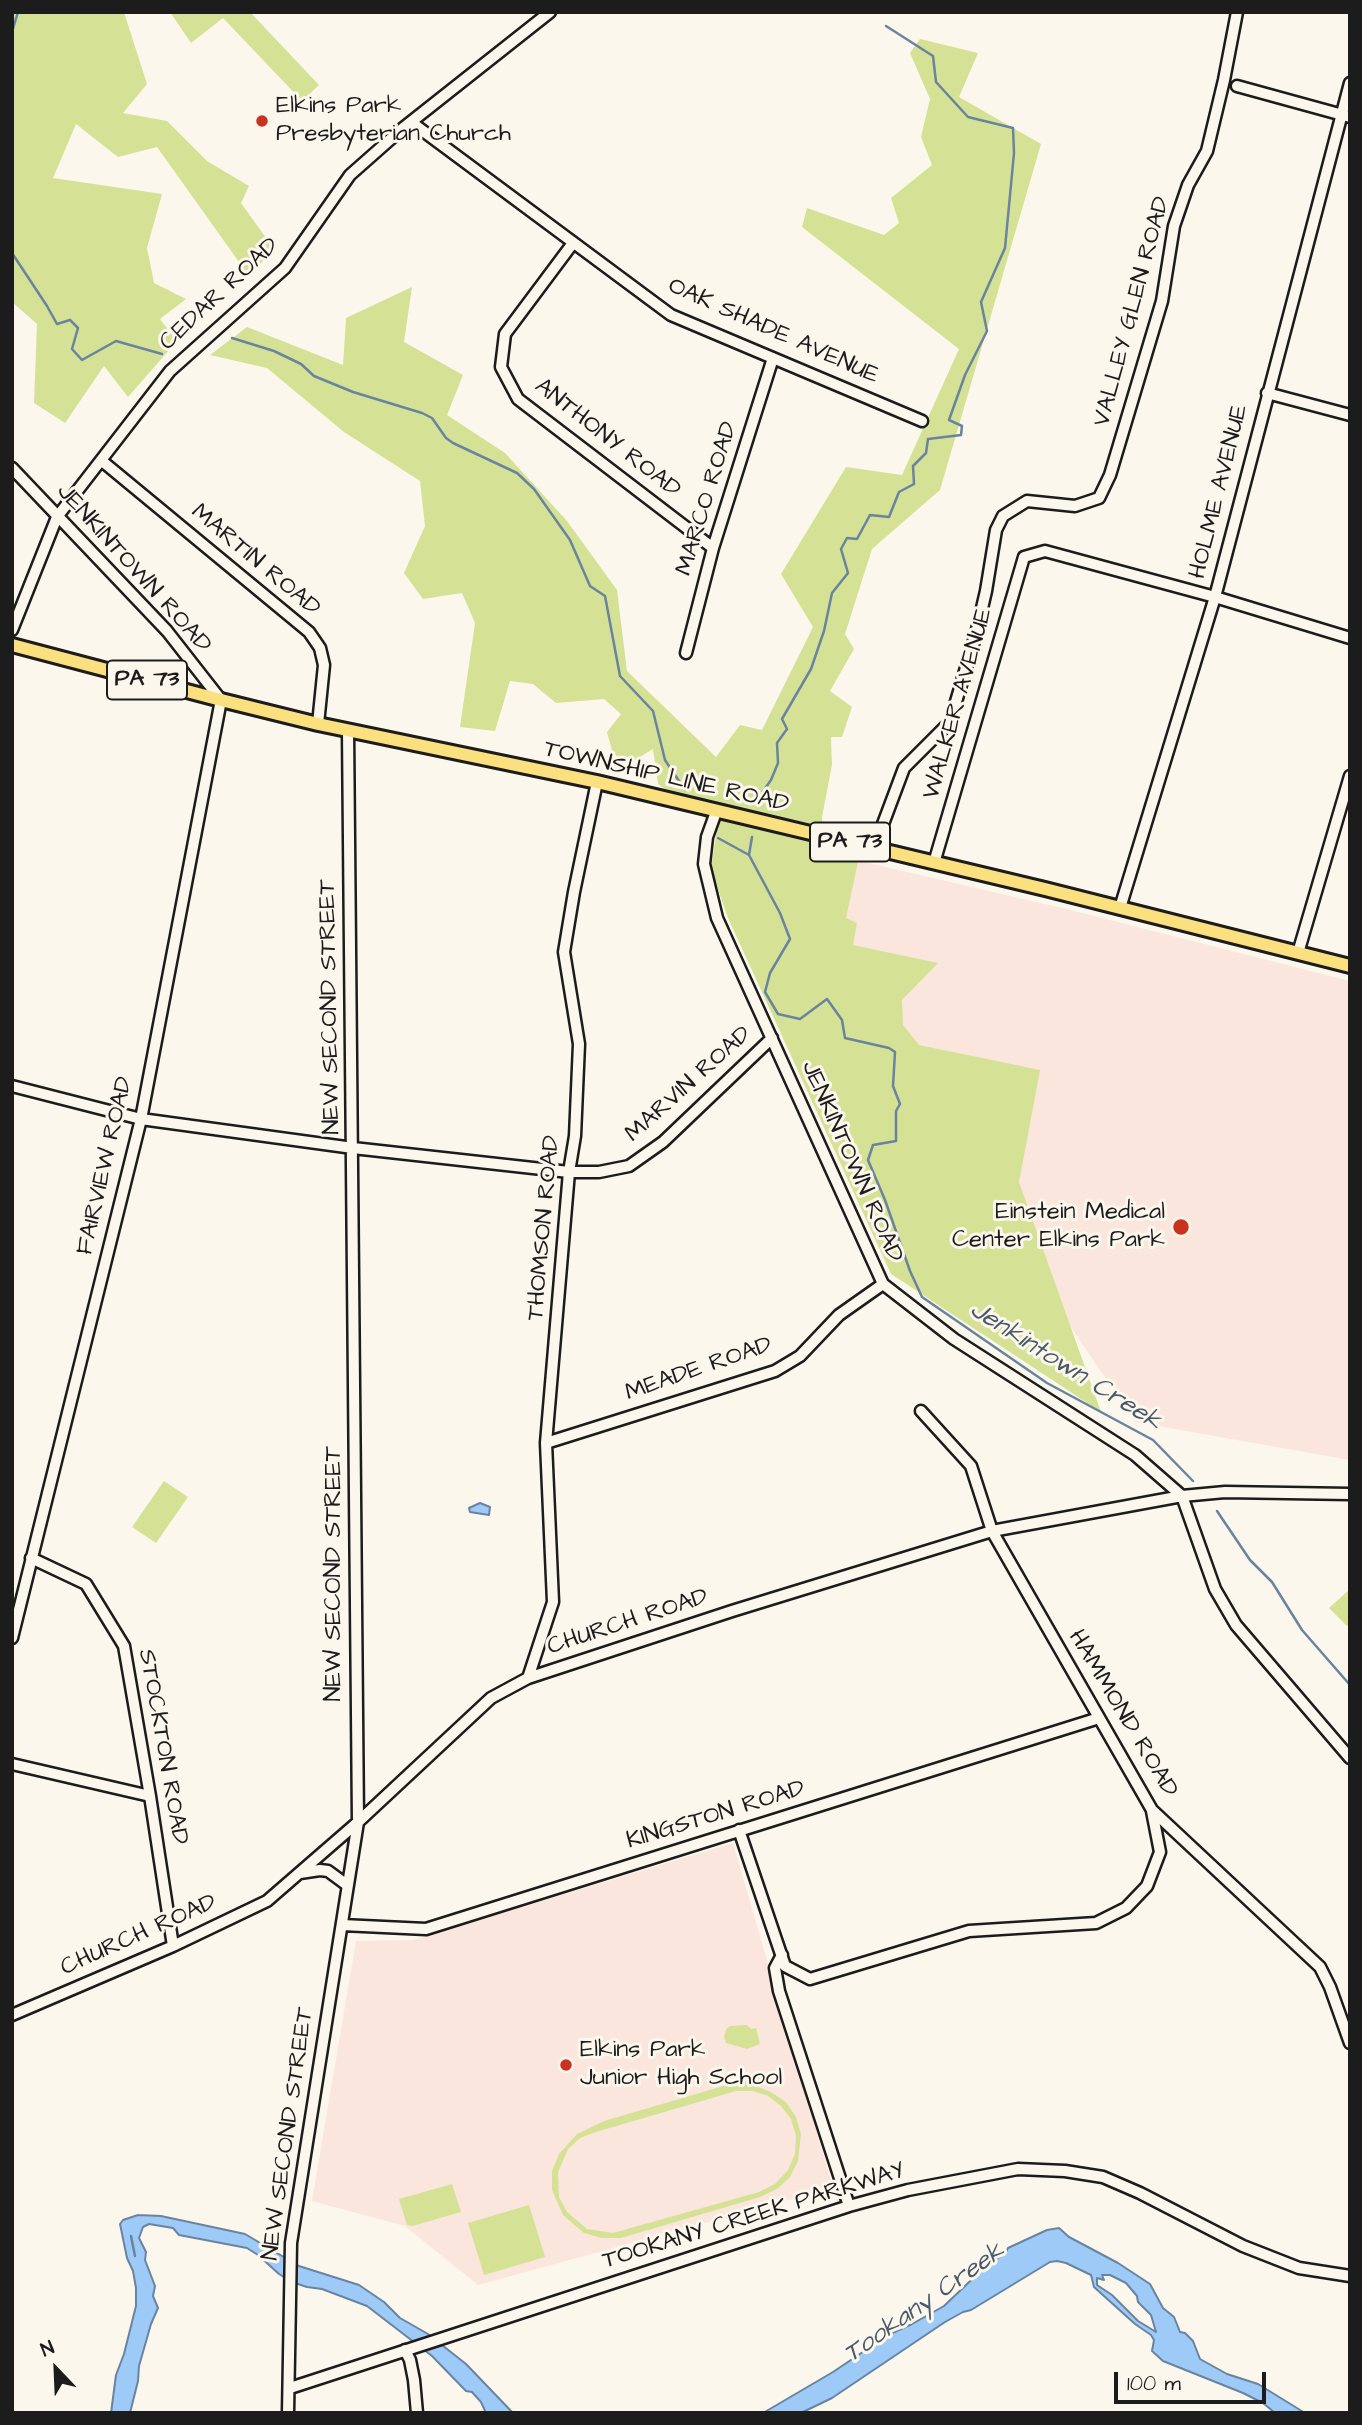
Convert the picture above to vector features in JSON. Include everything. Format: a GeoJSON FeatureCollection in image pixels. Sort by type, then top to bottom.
{"type":"FeatureCollection","features":[{"type":"Feature","properties":{"kind":"main road","name":"TOWNSHIP LINE ROAD"},"geometry":{"type":"LineString","coordinates":[[12,645],[318,724],[597,782],[1350,966]]}},
{"type":"Feature","properties":{"kind":"street","name":"CEDAR ROAD"},"geometry":{"type":"LineString","coordinates":[[12,630],[57,517],[170,371],[285,268],[351,175],[411,122],[550,12]]}},
{"type":"Feature","properties":{"kind":"street","name":"VALLEY GLEN ROAD"},"geometry":{"type":"LineString","coordinates":[[874,848],[904,768],[950,722],[976,634],[996,530],[1003,516],[1027,501],[1075,506],[1099,498],[1111,475],[1162,300],[1174,226],[1188,185],[1207,151],[1237,12]]}},
{"type":"Feature","properties":{"kind":"street","name":"HOLME AVENUE"},"geometry":{"type":"LineString","coordinates":[[1120,908],[1215,597],[1267,393],[1345,116],[1350,83]]}},
{"type":"Feature","properties":{"kind":"street"},"geometry":{"type":"LineString","coordinates":[[1237,86],[1345,116]]}},
{"type":"Feature","properties":{"kind":"street","name":"OAK SHADE AVENUE"},"geometry":{"type":"LineString","coordinates":[[411,122],[671,315],[922,421]]}},
{"type":"Feature","properties":{"kind":"street","name":"ANTHONY ROAD"},"geometry":{"type":"LineString","coordinates":[[573,243],[505,334],[501,367],[518,400],[713,548]]}},
{"type":"Feature","properties":{"kind":"street","name":"MARCO ROAD"},"geometry":{"type":"LineString","coordinates":[[686,653],[713,548],[773,358]]}},
{"type":"Feature","properties":{"kind":"street"},"geometry":{"type":"LineString","coordinates":[[1267,393],[1350,415]]}},
{"type":"Feature","properties":{"kind":"street","name":"MARTIN ROAD"},"geometry":{"type":"LineString","coordinates":[[102,461],[309,632],[320,648],[324,665],[318,724]]}},
{"type":"Feature","properties":{"kind":"street","name":"JENKINTOWN ROAD"},"geometry":{"type":"LineString","coordinates":[[12,468],[167,632],[221,700]]}},
{"type":"Feature","properties":{"kind":"street","name":"WALKER AVENUE"},"geometry":{"type":"LineString","coordinates":[[934,863],[1024,557],[1045,551],[1215,597]]}},
{"type":"Feature","properties":{"kind":"street"},"geometry":{"type":"LineString","coordinates":[[1215,597],[1350,638]]}},
{"type":"Feature","properties":{"kind":"street","name":"FAIRVIEW ROAD"},"geometry":{"type":"LineString","coordinates":[[12,1638],[141,1119],[221,700]]}},
{"type":"Feature","properties":{"kind":"street","name":"NEW SECOND STREET"},"geometry":{"type":"LineString","coordinates":[[288,2413],[291,2243],[358,1822],[348,730]]}},
{"type":"Feature","properties":{"kind":"street"},"geometry":{"type":"LineString","coordinates":[[1298,953],[1350,776]]}},
{"type":"Feature","properties":{"kind":"street","name":"THOMSON ROAD"},"geometry":{"type":"LineString","coordinates":[[528,1678],[553,1602],[546,1443],[569,1172],[575,1136],[579,1044],[564,952],[597,782]]}},
{"type":"Feature","properties":{"kind":"street","name":"JENKINTOWN ROAD"},"geometry":{"type":"LineString","coordinates":[[716,812],[706,837],[704,863],[717,918],[883,1284],[954,1339],[1135,1455],[1182,1496],[1215,1590],[1236,1625],[1350,1758]]}},
{"type":"Feature","properties":{"kind":"street","name":"MARVIN ROAD"},"geometry":{"type":"LineString","coordinates":[[12,1086],[141,1119],[353,1148],[569,1172],[599,1172],[629,1166],[663,1142],[772,1038]]}},
{"type":"Feature","properties":{"kind":"street","name":"MEADE ROAD"},"geometry":{"type":"LineString","coordinates":[[546,1443],[775,1371],[800,1356],[839,1315],[883,1284]]}},
{"type":"Feature","properties":{"kind":"street","name":"HAMMOND ROAD"},"geometry":{"type":"LineString","coordinates":[[921,1411],[971,1466],[992,1531],[1152,1810],[1320,1967],[1350,2043]]}},
{"type":"Feature","properties":{"kind":"street","name":"CHURCH ROAD"},"geometry":{"type":"LineString","coordinates":[[12,2015],[173,1946],[267,1901],[358,1822],[491,1698],[528,1678],[732,1611],[992,1531],[1182,1496],[1225,1492],[1350,1494]]}},
{"type":"Feature","properties":{"kind":"street","name":"STOCKTON ROAD"},"geometry":{"type":"LineString","coordinates":[[31,1558],[86,1584],[124,1646],[173,1946]]}},
{"type":"Feature","properties":{"kind":"street","name":"KINGSTON ROAD"},"geometry":{"type":"LineString","coordinates":[[342,1925],[426,1929],[1099,1718]]}},
{"type":"Feature","properties":{"kind":"street"},"geometry":{"type":"LineString","coordinates":[[12,1764],[150,1796]]}},
{"type":"Feature","properties":{"kind":"street"},"geometry":{"type":"LineString","coordinates":[[739,1830],[785,1966],[810,1979],[970,1931],[1096,1923],[1126,1909],[1147,1886],[1160,1852],[1152,1810]]}},
{"type":"Feature","properties":{"kind":"street"},"geometry":{"type":"LineString","coordinates":[[299,1873],[328,1871],[347,1885]]}},
{"type":"Feature","properties":{"kind":"street"},"geometry":{"type":"LineString","coordinates":[[782,1955],[775,1968],[779,1991],[849,2206]]}},
{"type":"Feature","properties":{"kind":"street","name":"TOOKANY CREEK PARKWAY"},"geometry":{"type":"LineString","coordinates":[[290,2388],[849,2206],[908,2190],[1018,2169],[1065,2171],[1103,2177],[1243,2246],[1299,2268],[1350,2276]]}},
{"type":"Feature","properties":{"kind":"street"},"geometry":{"type":"LineString","coordinates":[[409,2348],[417,2413]]}},
{"type":"Feature","properties":{"kind":"shaded area","name":"Einstein Medical Center Elkins Park"},"geometry":{"type":"Polygon","coordinates":[[[830,854],[1066,909],[1350,981],[1350,1460],[1135,1422],[1052,1299],[838,932],[830,854]]]}},
{"type":"Feature","properties":{"kind":"shaded area","name":"Elkins Park Junior High School"},"geometry":{"type":"Polygon","coordinates":[[[733,1843],[833,2188],[478,2285],[405,2226],[312,2201],[356,1941],[413,1940],[733,1843]]]}},
{"type":"Feature","properties":{"kind":"green space"},"geometry":{"type":"Polygon","coordinates":[[[12,12],[124,12],[147,84],[123,113],[167,121],[207,161],[249,186],[241,203],[274,249],[249,276],[157,147],[118,157],[76,124],[53,178],[162,194],[147,248],[154,283],[186,299],[160,319],[177,341],[128,397],[104,366],[65,423],[34,403],[37,324],[12,302],[12,12]]]}},
{"type":"Feature","properties":{"kind":"green space"},"geometry":{"type":"Polygon","coordinates":[[[170,12],[250,12],[319,85],[302,101],[223,18],[191,43],[170,12]]]}},
{"type":"Feature","properties":{"kind":"green space"},"geometry":{"type":"Polygon","coordinates":[[[920,39],[978,53],[959,97],[1041,144],[940,490],[872,549],[845,634],[854,649],[830,691],[852,707],[842,737],[831,737],[832,765],[822,817],[823,845],[859,857],[846,918],[857,923],[853,945],[938,963],[902,1000],[903,1025],[919,1045],[1040,1070],[1019,1182],[1101,1412],[891,1274],[728,918],[711,869],[717,827],[658,784],[653,749],[630,763],[613,754],[607,732],[621,714],[604,699],[556,703],[533,684],[510,681],[495,731],[460,727],[475,623],[462,593],[423,599],[404,573],[425,526],[420,481],[344,432],[267,368],[210,355],[247,327],[343,365],[346,318],[412,287],[404,342],[463,375],[447,415],[505,453],[567,521],[617,590],[627,671],[716,757],[740,725],[762,730],[813,627],[781,574],[846,467],[902,475],[959,349],[802,227],[807,208],[884,235],[899,223],[891,198],[932,165],[921,137],[930,99],[910,53],[920,39]]]}},
{"type":"Feature","properties":{"kind":"green space"},"geometry":{"type":"Polygon","coordinates":[[[164,1481],[188,1497],[156,1543],[132,1527],[164,1481]]]}},
{"type":"Feature","properties":{"kind":"green space"},"geometry":{"type":"Polygon","coordinates":[[[1350,1589],[1350,1623],[1347,1626],[1329,1608],[1350,1589]]]}},
{"type":"Feature","properties":{"kind":"green space"},"geometry":{"type":"Polygon","coordinates":[[[747,2025],[751,2029],[756,2028],[760,2044],[747,2049],[726,2043],[724,2036],[727,2028],[747,2025]]]}},
{"type":"Feature","properties":{"kind":"green space"},"geometry":{"type":"Polygon","coordinates":[[[761,2075],[763,2083],[756,2086],[786,2102],[796,2117],[801,2134],[798,2161],[790,2177],[777,2189],[760,2197],[621,2238],[602,2238],[584,2233],[563,2215],[552,2190],[552,2171],[559,2154],[577,2134],[604,2121],[761,2075]],[[736,2091],[580,2138],[568,2149],[558,2172],[559,2197],[567,2212],[587,2229],[613,2233],[759,2192],[775,2184],[788,2170],[795,2154],[796,2136],[791,2119],[781,2106],[768,2096],[753,2091],[736,2091]]]}},
{"type":"Feature","properties":{"kind":"green space"},"geometry":{"type":"Polygon","coordinates":[[[452,2184],[461,2212],[412,2226],[407,2225],[399,2199],[452,2184]]]}},
{"type":"Feature","properties":{"kind":"green space"},"geometry":{"type":"Polygon","coordinates":[[[529,2205],[545,2257],[484,2275],[468,2223],[529,2205]]]}},
{"type":"Feature","properties":{"kind":"water"},"geometry":{"type":"Polygon","coordinates":[[[480,1503],[490,1507],[489,1515],[470,1512],[469,1508],[480,1503]]]}},
{"type":"Feature","properties":{"kind":"water"},"geometry":{"type":"Polygon","coordinates":[[[138,2215],[161,2216],[245,2234],[299,2266],[359,2285],[384,2302],[400,2318],[428,2334],[466,2364],[513,2413],[486,2413],[472,2392],[466,2391],[432,2356],[367,2306],[322,2289],[292,2282],[247,2248],[179,2235],[173,2228],[149,2224],[143,2227],[139,2238],[146,2252],[145,2260],[155,2286],[153,2296],[158,2308],[139,2366],[130,2413],[111,2413],[116,2375],[136,2306],[133,2271],[127,2258],[120,2224],[123,2220],[138,2215]]]}},
{"type":"Feature","properties":{"kind":"water"},"geometry":{"type":"Polygon","coordinates":[[[1059,2228],[1069,2237],[1118,2263],[1150,2284],[1163,2308],[1174,2317],[1180,2332],[1193,2341],[1200,2359],[1227,2374],[1258,2384],[1305,2413],[1275,2413],[1263,2403],[1243,2393],[1163,2361],[1152,2351],[1154,2340],[1151,2335],[1094,2287],[1091,2275],[1057,2261],[1050,2262],[971,2310],[945,2322],[832,2398],[801,2413],[763,2413],[833,2372],[888,2335],[944,2306],[988,2264],[1005,2254],[1008,2248],[1047,2230],[1059,2228]],[[1102,2275],[1104,2280],[1097,2278],[1097,2285],[1112,2295],[1138,2321],[1156,2332],[1151,2315],[1138,2302],[1137,2296],[1126,2283],[1110,2275],[1102,2275]]]}},
{"type":"Feature","properties":{"kind":"waterway"},"geometry":{"type":"LineString","coordinates":[[12,32],[18,12]]}},
{"type":"Feature","properties":{"kind":"waterway"},"geometry":{"type":"LineString","coordinates":[[757,800],[771,780],[778,763],[777,743],[787,729],[782,719],[811,669],[824,631],[832,593],[848,573],[841,549],[847,538],[857,539],[870,515],[889,517],[899,492],[914,484],[913,466],[926,453],[928,439],[961,435],[962,426],[949,420],[965,375],[987,331],[981,302],[1005,248],[1014,153],[1013,128],[968,117],[936,82],[933,56],[886,26]]}},
{"type":"Feature","properties":{"kind":"waterway","name":"Jenkintown Creek"},"geometry":{"type":"LineString","coordinates":[[12,253],[57,324],[70,320],[78,328],[72,349],[82,360],[116,341],[162,354]]}},
{"type":"Feature","properties":{"kind":"waterway","name":"Jenkintown Creek"},"geometry":{"type":"LineString","coordinates":[[232,338],[274,351],[301,364],[314,376],[353,392],[422,413],[432,418],[446,438],[453,443],[517,473],[534,489],[570,540],[590,586],[605,596],[620,676],[653,711],[665,760],[685,790]]}},
{"type":"Feature","properties":{"kind":"waterway"},"geometry":{"type":"LineString","coordinates":[[749,855],[752,837]]}},
{"type":"Feature","properties":{"kind":"waterway","name":"Jenkintown Creek"},"geometry":{"type":"LineString","coordinates":[[718,838],[749,855],[780,913],[790,939],[770,973],[765,992],[778,1014],[800,1019],[827,999],[842,1020],[845,1038],[889,1048],[895,1052],[893,1086],[900,1104],[896,1111],[896,1141],[873,1145],[868,1160],[922,1297],[1047,1383],[1153,1440],[1193,1481]]}},
{"type":"Feature","properties":{"kind":"waterway","name":"Jenkintown Creek"},"geometry":{"type":"LineString","coordinates":[[1217,1511],[1250,1560],[1272,1582],[1302,1630],[1350,1685]]}},
{"type":"Feature","properties":{"kind":"waterway","name":"Tookany Creek"},"geometry":{"type":"LineString","coordinates":[[131,2236],[135,2256]]}},
{"type":"Feature","properties":{"kind":"place","name":"Elkins Park Presbyterian Church"},"geometry":{"type":"Point","coordinates":[262,121]}},
{"type":"Feature","properties":{"kind":"place","name":"Einstein Medical Center Elkins Park"},"geometry":{"type":"Point","coordinates":[1181,1227]}},
{"type":"Feature","properties":{"kind":"place","name":"Elkins Park Junior High School"},"geometry":{"type":"Point","coordinates":[566,2065]}}]}
